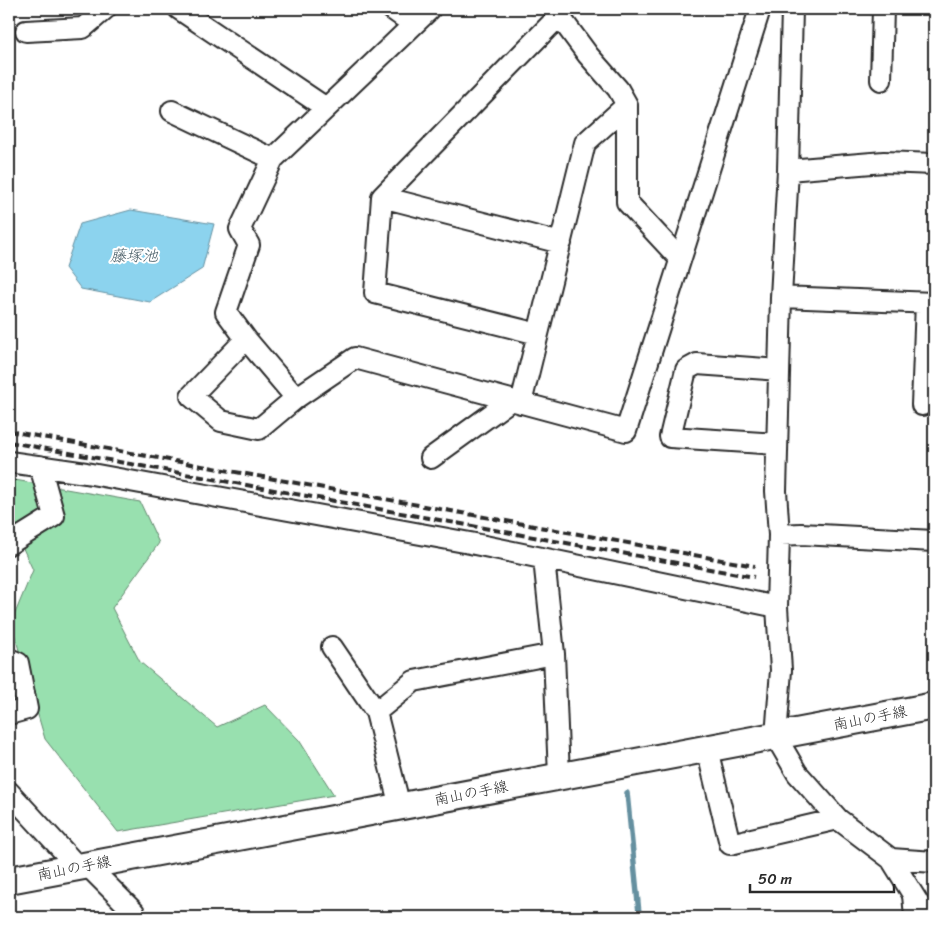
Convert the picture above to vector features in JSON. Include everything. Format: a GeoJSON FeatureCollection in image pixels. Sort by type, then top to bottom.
{"type":"FeatureCollection","features":[{"type":"Feature","properties":{"kind":"street"},"geometry":{"type":"LineString","coordinates":[[26,31],[83,28],[105,9]]}},
{"type":"Feature","properties":{"kind":"street"},"geometry":{"type":"LineString","coordinates":[[179,9],[326,108]]}},
{"type":"Feature","properties":{"kind":"street"},"geometry":{"type":"LineString","coordinates":[[392,9],[412,24]]}},
{"type":"Feature","properties":{"kind":"street"},"geometry":{"type":"LineString","coordinates":[[296,398],[246,339],[226,312],[250,245],[240,229],[273,159],[412,24],[430,9]]}},
{"type":"Feature","properties":{"kind":"street"},"geometry":{"type":"LineString","coordinates":[[246,339],[191,396],[221,421],[259,429],[296,398],[354,358],[626,431],[760,9]]}},
{"type":"Feature","properties":{"kind":"street"},"geometry":{"type":"LineString","coordinates":[[792,9],[788,170],[781,297],[777,444],[776,491],[779,535],[777,607],[781,670],[776,736],[797,773],[838,819],[891,859],[928,917]]}},
{"type":"Feature","properties":{"kind":"street"},"geometry":{"type":"LineString","coordinates":[[881,80],[882,9]]}},
{"type":"Feature","properties":{"kind":"street"},"geometry":{"type":"LineString","coordinates":[[538,334],[375,293],[382,197],[556,12],[588,55],[618,90],[627,105],[627,202],[680,259]]}},
{"type":"Feature","properties":{"kind":"street"},"geometry":{"type":"LineString","coordinates":[[430,458],[516,401],[538,334],[585,143],[627,105]]}},
{"type":"Feature","properties":{"kind":"street"},"geometry":{"type":"LineString","coordinates":[[172,111],[273,159]]}},
{"type":"Feature","properties":{"kind":"street"},"geometry":{"type":"LineString","coordinates":[[788,170],[884,162],[934,164]]}},
{"type":"Feature","properties":{"kind":"street"},"geometry":{"type":"LineString","coordinates":[[382,197],[561,242]]}},
{"type":"Feature","properties":{"kind":"street"},"geometry":{"type":"LineString","coordinates":[[781,297],[930,303],[922,405]]}},
{"type":"Feature","properties":{"kind":"street"},"geometry":{"type":"LineString","coordinates":[[777,444],[670,437],[686,370],[696,364],[779,370]]}},
{"type":"Feature","properties":{"kind":"street"},"geometry":{"type":"LineString","coordinates":[[9,462],[86,473],[432,536],[777,607]]}},
{"type":"Feature","properties":{"kind":"street"},"geometry":{"type":"LineString","coordinates":[[9,544],[54,516],[40,466]]}},
{"type":"Feature","properties":{"kind":"street"},"geometry":{"type":"LineString","coordinates":[[779,535],[801,534],[934,541]]}},
{"type":"Feature","properties":{"kind":"street"},"geometry":{"type":"LineString","coordinates":[[544,559],[554,654],[559,776]]}},
{"type":"Feature","properties":{"kind":"street"},"geometry":{"type":"LineString","coordinates":[[332,647],[376,712],[400,807]]}},
{"type":"Feature","properties":{"kind":"street"},"geometry":{"type":"LineString","coordinates":[[376,712],[414,681],[554,654]]}},
{"type":"Feature","properties":{"kind":"street"},"geometry":{"type":"LineString","coordinates":[[9,659],[18,663],[27,708],[9,714]]}},
{"type":"Feature","properties":{"kind":"street","name":"南山の手線"},"geometry":{"type":"LineString","coordinates":[[9,880],[934,706]]}},
{"type":"Feature","properties":{"kind":"street"},"geometry":{"type":"LineString","coordinates":[[708,749],[730,844],[838,819]]}},
{"type":"Feature","properties":{"kind":"street"},"geometry":{"type":"LineString","coordinates":[[9,792],[83,867],[134,912],[135,917]]}},
{"type":"Feature","properties":{"kind":"street"},"geometry":{"type":"LineString","coordinates":[[891,859],[934,862]]}},
{"type":"Feature","properties":{"kind":"lane"},"geometry":{"type":"LineString","coordinates":[[907,884],[910,917]]}},
{"type":"Feature","properties":{"kind":"green space"},"geometry":{"type":"Polygon","coordinates":[[[9,479],[140,502],[159,543],[112,608],[140,662],[217,727],[265,705],[299,740],[334,795],[118,832],[45,739],[11,623],[33,570],[9,518],[9,479]]]}},
{"type":"Feature","properties":{"kind":"water","name":"藤塚池"},"geometry":{"type":"Polygon","coordinates":[[[131,210],[214,224],[202,269],[150,302],[81,289],[65,268],[80,224],[131,210]]]}},
{"type":"Feature","properties":{"kind":"waterway"},"geometry":{"type":"LineString","coordinates":[[627,793],[639,913]]}},
{"type":"Feature","properties":{"kind":"railway"},"geometry":{"type":"LineString","coordinates":[[9,431],[755,566]]}},
{"type":"Feature","properties":{"kind":"railway"},"geometry":{"type":"LineString","coordinates":[[9,442],[754,577]]}}]}
